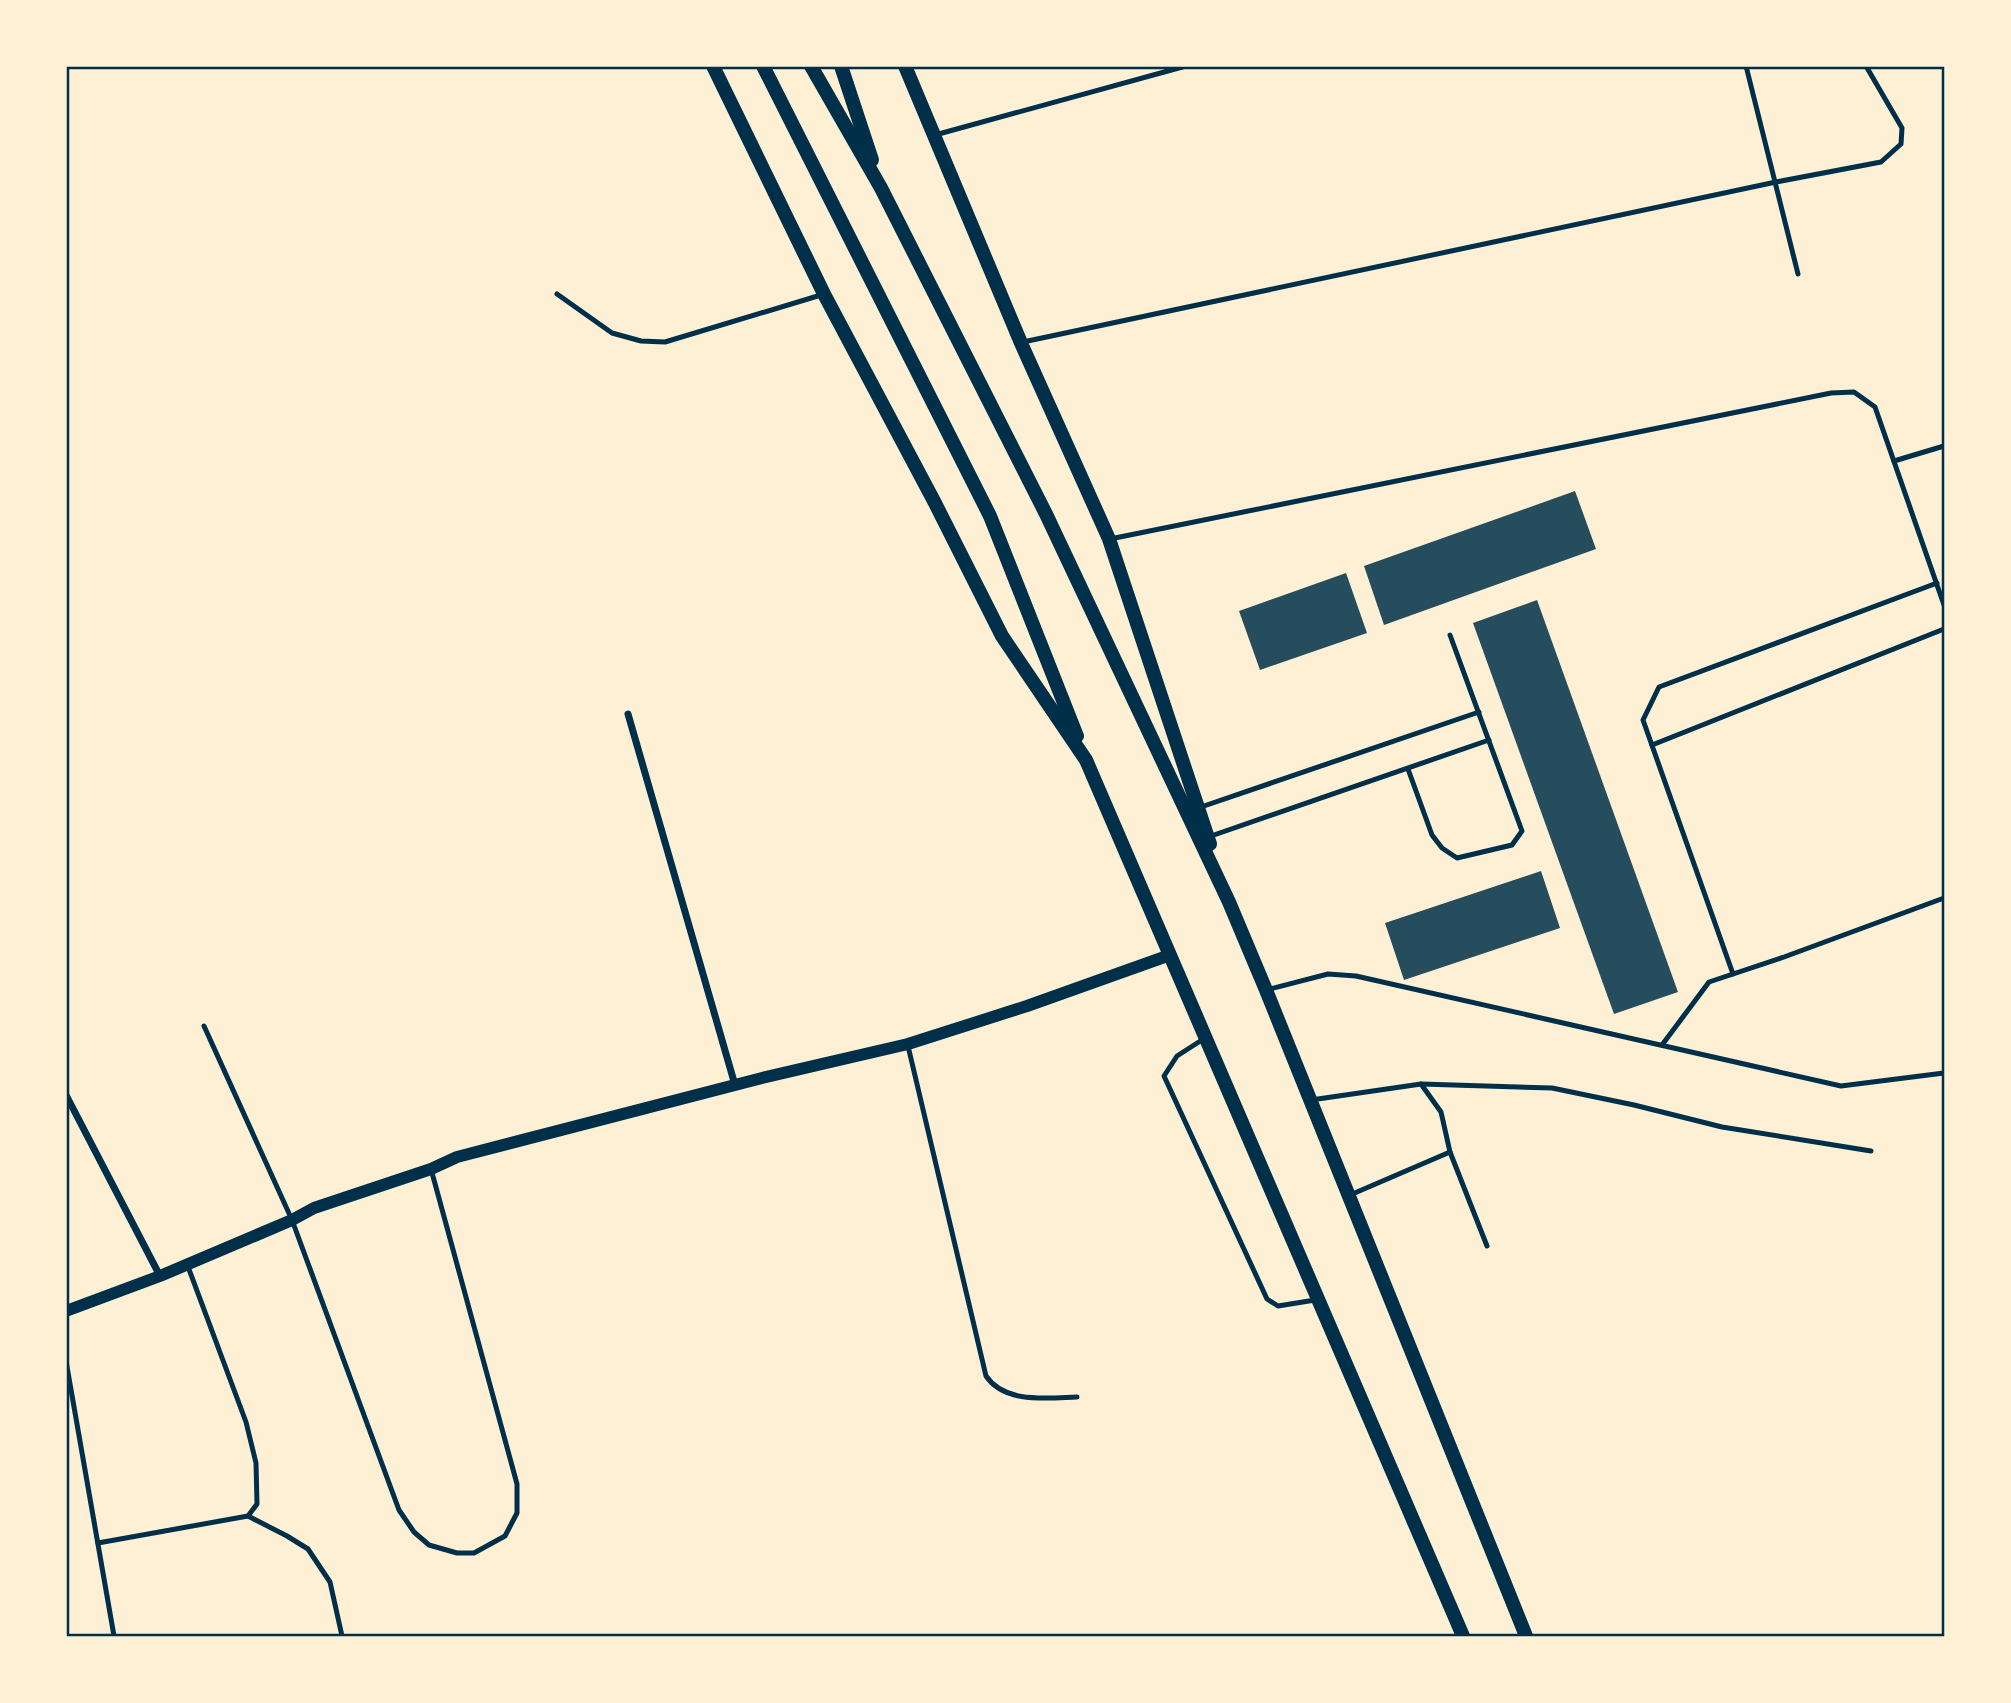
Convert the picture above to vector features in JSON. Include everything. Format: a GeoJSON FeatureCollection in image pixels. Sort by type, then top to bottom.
{"type":"FeatureCollection","features":[{"type":"Feature","properties":{"kind":"main road"},"geometry":{"type":"LineString","coordinates":[[713,66],[824,294],[1002,636],[1086,760]]}},
{"type":"Feature","properties":{"kind":"main road"},"geometry":{"type":"LineString","coordinates":[[763,66],[990,516],[1086,760],[1463,1636]]}},
{"type":"Feature","properties":{"kind":"main road"},"geometry":{"type":"LineString","coordinates":[[811,66],[881,188],[1046,514],[1229,902],[1526,1636]]}},
{"type":"Feature","properties":{"kind":"main road"},"geometry":{"type":"LineString","coordinates":[[842,66],[881,188]]}},
{"type":"Feature","properties":{"kind":"main road"},"geometry":{"type":"LineString","coordinates":[[905,66],[1021,343],[1109,539],[1229,902]]}},
{"type":"Feature","properties":{"kind":"street"},"geometry":{"type":"LineString","coordinates":[[628,714],[735,1085]]}},
{"type":"Feature","properties":{"kind":"street"},"geometry":{"type":"LineString","coordinates":[[66,1311],[160,1276],[314,1209],[431,1169],[457,1157],[735,1085],[908,1044],[1027,1006],[1170,955]]}},
{"type":"Feature","properties":{"kind":"street"},"geometry":{"type":"LineString","coordinates":[[66,1095],[160,1276]]}},
{"type":"Feature","properties":{"kind":"lane"},"geometry":{"type":"LineString","coordinates":[[934,135],[1186,66]]}},
{"type":"Feature","properties":{"kind":"lane"},"geometry":{"type":"LineString","coordinates":[[1746,66],[1798,274]]}},
{"type":"Feature","properties":{"kind":"lane"},"geometry":{"type":"LineString","coordinates":[[1021,343],[1881,162],[1902,144],[1902,128],[1866,66]]}},
{"type":"Feature","properties":{"kind":"lane"},"geometry":{"type":"LineString","coordinates":[[557,295],[612,333],[641,341],[665,342],[824,294]]}},
{"type":"Feature","properties":{"kind":"lane"},"geometry":{"type":"LineString","coordinates":[[1109,539],[1831,393],[1854,392],[1875,407],[1944,605]]}},
{"type":"Feature","properties":{"kind":"lane"},"geometry":{"type":"LineString","coordinates":[[1894,461],[1944,446]]}},
{"type":"Feature","properties":{"kind":"lane"},"geometry":{"type":"LineString","coordinates":[[1733,974],[1643,720],[1659,687],[1937,583]]}},
{"type":"Feature","properties":{"kind":"lane"},"geometry":{"type":"LineString","coordinates":[[1652,745],[1944,629]]}},
{"type":"Feature","properties":{"kind":"lane"},"geometry":{"type":"LineString","coordinates":[[1408,769],[1432,835],[1442,849],[1457,858],[1512,845],[1522,831],[1450,635]]}},
{"type":"Feature","properties":{"kind":"lane"},"geometry":{"type":"LineString","coordinates":[[1198,808],[1479,712]]}},
{"type":"Feature","properties":{"kind":"lane"},"geometry":{"type":"LineString","coordinates":[[1208,837],[1489,740]]}},
{"type":"Feature","properties":{"kind":"lane"},"geometry":{"type":"LineString","coordinates":[[1662,1045],[1709,982],[1944,898]]}},
{"type":"Feature","properties":{"kind":"lane"},"geometry":{"type":"LineString","coordinates":[[1266,990],[1328,974],[1356,976],[1841,1086],[1944,1073]]}},
{"type":"Feature","properties":{"kind":"lane"},"geometry":{"type":"LineString","coordinates":[[204,1026],[292,1220],[399,1510],[414,1532],[429,1545],[457,1553],[474,1553],[505,1536],[517,1513],[517,1485],[431,1169]]}},
{"type":"Feature","properties":{"kind":"lane"},"geometry":{"type":"LineString","coordinates":[[1206,1038],[1177,1056],[1164,1076],[1267,1299],[1278,1306],[1318,1299]]}},
{"type":"Feature","properties":{"kind":"lane"},"geometry":{"type":"LineString","coordinates":[[908,1044],[986,1376],[992,1385],[1018,1396],[1077,1397]]}},
{"type":"Feature","properties":{"kind":"lane"},"geometry":{"type":"LineString","coordinates":[[1311,1100],[1422,1084],[1552,1088],[1722,1127],[1871,1151]]}},
{"type":"Feature","properties":{"kind":"lane"},"geometry":{"type":"LineString","coordinates":[[1422,1084],[1441,1112],[1450,1152],[1487,1246]]}},
{"type":"Feature","properties":{"kind":"lane"},"geometry":{"type":"LineString","coordinates":[[1349,1196],[1450,1152]]}},
{"type":"Feature","properties":{"kind":"lane"},"geometry":{"type":"LineString","coordinates":[[187,1264],[246,1422],[256,1463],[257,1504],[247,1516]]}},
{"type":"Feature","properties":{"kind":"lane"},"geometry":{"type":"LineString","coordinates":[[66,1361],[114,1636]]}},
{"type":"Feature","properties":{"kind":"lane"},"geometry":{"type":"LineString","coordinates":[[98,1543],[247,1516],[308,1549],[330,1582],[342,1636]]}},
{"type":"Feature","properties":{"kind":"building"},"geometry":{"type":"Polygon","coordinates":[[[1575,491],[1596,549],[1384,625],[1364,566],[1575,491]]]}},
{"type":"Feature","properties":{"kind":"building"},"geometry":{"type":"Polygon","coordinates":[[[1346,573],[1367,633],[1260,670],[1239,611],[1346,573]]]}},
{"type":"Feature","properties":{"kind":"building"},"geometry":{"type":"Polygon","coordinates":[[[1537,600],[1678,992],[1614,1014],[1473,623],[1537,600]]]}},
{"type":"Feature","properties":{"kind":"building"},"geometry":{"type":"Polygon","coordinates":[[[1541,871],[1560,928],[1404,980],[1385,923],[1541,871]]]}}]}
